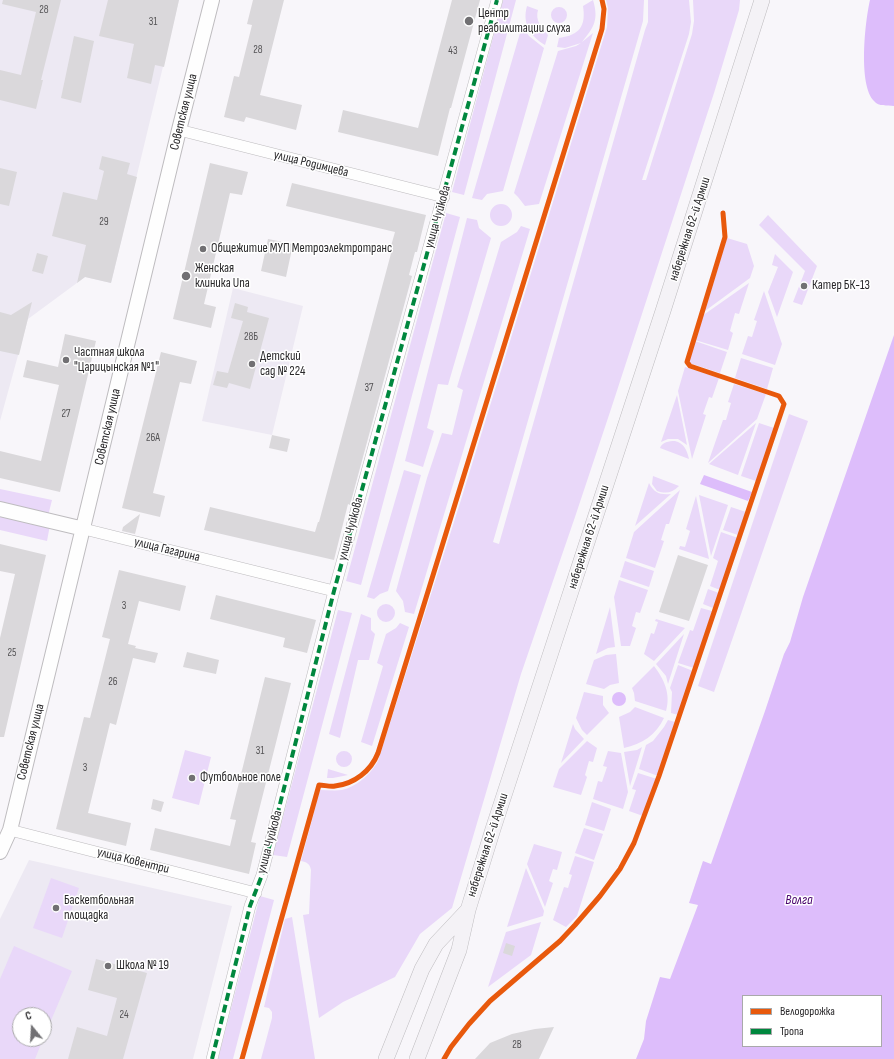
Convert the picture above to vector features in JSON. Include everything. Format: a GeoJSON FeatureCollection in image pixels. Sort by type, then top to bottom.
{"type":"FeatureCollection","features":[{"type":"Feature","properties":{"kind":"main road","name":"набережная 62-й Армии"},"geometry":{"type":"LineString","coordinates":[[417,1059],[459,950],[468,910],[493,829],[678,268],[762,0]]}},
{"type":"Feature","properties":{"kind":"main road","name":"набережная 62-й Армии"},"geometry":{"type":"LineString","coordinates":[[386,1059],[422,969],[436,944],[468,910]]}},
{"type":"Feature","properties":{"kind":"main road"},"geometry":{"type":"LineString","coordinates":[[422,969],[431,959],[437,956],[445,956],[449,964],[449,976]]}},
{"type":"Feature","properties":{"kind":"street","name":"Советская улица"},"geometry":{"type":"LineString","coordinates":[[0,852],[10,830],[84,529],[179,130],[212,0]]}},
{"type":"Feature","properties":{"kind":"street","name":"улица Чуйкова"},"geometry":{"type":"LineString","coordinates":[[212,1059],[250,906],[262,875],[334,591],[444,197],[497,0]]}},
{"type":"Feature","properties":{"kind":"street","name":"улица Родимцева"},"geometry":{"type":"LineString","coordinates":[[179,130],[444,197]]}},
{"type":"Feature","properties":{"kind":"street","name":"улица Гагарина"},"geometry":{"type":"LineString","coordinates":[[0,509],[334,591]]}},
{"type":"Feature","properties":{"kind":"street","name":"улица Ковентри"},"geometry":{"type":"LineString","coordinates":[[10,830],[256,893]]}},
{"type":"Feature","properties":{"kind":"shaded area"},"geometry":{"type":"Polygon","coordinates":[[[0,0],[179,0],[111,283],[85,277],[28,319],[0,421],[0,0]]]}},
{"type":"Feature","properties":{"kind":"shaded area"},"geometry":{"type":"Polygon","coordinates":[[[503,0],[516,0],[464,195],[452,192],[503,0]]]}},
{"type":"Feature","properties":{"kind":"shaded area"},"geometry":{"type":"Polygon","coordinates":[[[593,0],[596,13],[594,23],[590,32],[582,42],[593,33],[539,204],[525,206],[514,193],[558,51],[581,43],[565,48],[557,47],[559,38],[572,35],[577,32],[582,24],[584,13],[583,6],[593,0]]]}},
{"type":"Feature","properties":{"kind":"shaded area"},"geometry":{"type":"Polygon","coordinates":[[[606,0],[644,0],[643,21],[493,542],[499,544],[648,22],[648,0],[689,0],[691,22],[689,34],[642,180],[646,180],[692,34],[694,21],[693,0],[740,0],[739,10],[714,93],[611,409],[521,674],[452,908],[420,934],[395,977],[343,1002],[319,1018],[303,915],[309,914],[311,870],[308,864],[301,861],[320,790],[342,790],[353,786],[367,775],[378,761],[460,503],[607,27],[608,8],[606,0]]]}},
{"type":"Feature","properties":{"kind":"shaded area"},"geometry":{"type":"Polygon","coordinates":[[[527,6],[538,10],[537,17],[539,24],[548,35],[545,45],[535,38],[528,28],[526,18],[527,6]]]}},
{"type":"Feature","properties":{"kind":"shaded area"},"geometry":{"type":"Polygon","coordinates":[[[559,7],[565,9],[567,15],[565,21],[559,23],[553,21],[551,15],[553,9],[559,7]]]}},
{"type":"Feature","properties":{"kind":"shaded area"},"geometry":{"type":"Polygon","coordinates":[[[522,26],[529,36],[544,48],[503,191],[487,194],[482,200],[472,198],[522,26]]]}},
{"type":"Feature","properties":{"kind":"shaded area"},"geometry":{"type":"Polygon","coordinates":[[[497,204],[505,204],[512,211],[512,219],[505,226],[497,226],[490,219],[490,211],[497,204]]]}},
{"type":"Feature","properties":{"kind":"shaded area"},"geometry":{"type":"Polygon","coordinates":[[[446,213],[460,217],[361,585],[346,581],[446,213]]]}},
{"type":"Feature","properties":{"kind":"shaded area"},"geometry":{"type":"Polygon","coordinates":[[[768,215],[817,266],[802,305],[793,302],[805,271],[759,225],[768,215]]]}},
{"type":"Feature","properties":{"kind":"shaded area"},"geometry":{"type":"Polygon","coordinates":[[[467,218],[477,220],[479,228],[491,238],[448,385],[438,384],[427,428],[434,431],[423,467],[405,461],[467,218]]]}},
{"type":"Feature","properties":{"kind":"shaded area"},"geometry":{"type":"Polygon","coordinates":[[[521,226],[530,229],[414,614],[405,612],[403,601],[396,591],[427,478],[442,433],[452,435],[463,390],[457,387],[501,242],[517,232],[521,226]]]}},
{"type":"Feature","properties":{"kind":"shaded area"},"geometry":{"type":"Polygon","coordinates":[[[727,238],[747,244],[754,266],[750,278],[705,311],[727,238]]]}},
{"type":"Feature","properties":{"kind":"shaded area"},"geometry":{"type":"Polygon","coordinates":[[[775,254],[793,272],[777,317],[768,292],[778,267],[772,265],[775,254]]]}},
{"type":"Feature","properties":{"kind":"shaded area"},"geometry":{"type":"Polygon","coordinates":[[[749,283],[739,314],[735,313],[730,331],[733,333],[728,350],[695,340],[702,316],[749,283]]]}},
{"type":"Feature","properties":{"kind":"shaded area","name":"Детский сад № 224"},"geometry":{"type":"Polygon","coordinates":[[[233,288],[303,306],[272,435],[202,421],[233,288]]]}},
{"type":"Feature","properties":{"kind":"shaded area"},"geometry":{"type":"Polygon","coordinates":[[[764,291],[782,344],[775,365],[742,354],[748,336],[752,337],[757,321],[754,320],[764,291]]]}},
{"type":"Feature","properties":{"kind":"shaded area"},"geometry":{"type":"Polygon","coordinates":[[[695,341],[727,352],[720,373],[689,363],[688,361],[695,341]]]}},
{"type":"Feature","properties":{"kind":"shaded area"},"geometry":{"type":"Polygon","coordinates":[[[741,358],[773,368],[767,389],[735,378],[741,358]]]}},
{"type":"Feature","properties":{"kind":"shaded area"},"geometry":{"type":"Polygon","coordinates":[[[685,367],[719,378],[712,398],[709,397],[703,414],[706,415],[692,459],[678,391],[685,367]]]}},
{"type":"Feature","properties":{"kind":"shaded area"},"geometry":{"type":"Polygon","coordinates":[[[734,384],[766,394],[757,419],[708,463],[723,420],[726,420],[731,403],[728,402],[734,384]]]}},
{"type":"Feature","properties":{"kind":"shaded area"},"geometry":{"type":"Polygon","coordinates":[[[677,395],[687,445],[678,439],[668,439],[661,442],[677,395]]]}},
{"type":"Feature","properties":{"kind":"shaded area"},"geometry":{"type":"Polygon","coordinates":[[[789,414],[808,421],[714,692],[698,686],[789,414]]]}},
{"type":"Feature","properties":{"kind":"shaded area"},"geometry":{"type":"Polygon","coordinates":[[[756,423],[738,475],[709,464],[756,423]]]}},
{"type":"Feature","properties":{"kind":"shaded area"},"geometry":{"type":"Polygon","coordinates":[[[759,423],[774,428],[756,481],[741,476],[759,423]]]}},
{"type":"Feature","properties":{"kind":"shaded area"},"geometry":{"type":"Polygon","coordinates":[[[675,441],[681,443],[685,447],[689,459],[660,448],[664,443],[675,441]]]}},
{"type":"Feature","properties":{"kind":"shaded area"},"geometry":{"type":"Polygon","coordinates":[[[404,470],[421,475],[388,591],[380,594],[374,599],[367,597],[404,470]]]}},
{"type":"Feature","properties":{"kind":"shaded area"},"geometry":{"type":"Polygon","coordinates":[[[653,476],[679,486],[669,492],[657,491],[652,484],[653,476]]]}},
{"type":"Feature","properties":{"kind":"shaded area"},"geometry":{"type":"Polygon","coordinates":[[[649,483],[658,493],[671,494],[635,526],[649,483]]]}},
{"type":"Feature","properties":{"kind":"shaded area"},"geometry":{"type":"Polygon","coordinates":[[[0,489],[52,500],[48,516],[0,505],[0,489]]]}},
{"type":"Feature","properties":{"kind":"shaded area"},"geometry":{"type":"Polygon","coordinates":[[[680,490],[669,524],[666,524],[661,540],[664,541],[655,568],[626,558],[634,532],[680,490]]]}},
{"type":"Feature","properties":{"kind":"shaded area"},"geometry":{"type":"Polygon","coordinates":[[[699,495],[728,505],[711,556],[699,495]]]}},
{"type":"Feature","properties":{"kind":"shaded area"},"geometry":{"type":"Polygon","coordinates":[[[696,496],[709,559],[679,549],[680,546],[685,547],[690,531],[686,529],[696,496]]]}},
{"type":"Feature","properties":{"kind":"shaded area"},"geometry":{"type":"Polygon","coordinates":[[[731,507],[746,512],[738,535],[723,530],[731,507]]]}},
{"type":"Feature","properties":{"kind":"shaded area"},"geometry":{"type":"Polygon","coordinates":[[[0,514],[50,525],[47,541],[0,530],[0,514]]]}},
{"type":"Feature","properties":{"kind":"shaded area"},"geometry":{"type":"Polygon","coordinates":[[[721,532],[738,538],[720,590],[710,586],[718,561],[713,558],[721,532]]]}},
{"type":"Feature","properties":{"kind":"shaded area"},"geometry":{"type":"Polygon","coordinates":[[[625,561],[654,571],[649,587],[620,577],[625,561]]]}},
{"type":"Feature","properties":{"kind":"shaded area"},"geometry":{"type":"Polygon","coordinates":[[[619,580],[648,590],[640,613],[636,612],[632,626],[636,628],[630,646],[621,646],[614,597],[619,580]]]}},
{"type":"Feature","properties":{"kind":"shaded area"},"geometry":{"type":"Polygon","coordinates":[[[708,589],[719,593],[713,608],[703,604],[708,589]]]}},
{"type":"Feature","properties":{"kind":"shaded area"},"geometry":{"type":"Polygon","coordinates":[[[386,604],[392,607],[395,613],[392,619],[386,622],[380,619],[377,613],[380,607],[386,604]]]}},
{"type":"Feature","properties":{"kind":"shaded area"},"geometry":{"type":"Polygon","coordinates":[[[610,607],[615,647],[608,648],[596,654],[610,607]]]}},
{"type":"Feature","properties":{"kind":"shaded area"},"geometry":{"type":"Polygon","coordinates":[[[701,608],[712,611],[694,668],[678,663],[690,630],[693,631],[701,608]]]}},
{"type":"Feature","properties":{"kind":"shaded area"},"geometry":{"type":"Polygon","coordinates":[[[338,610],[352,613],[287,857],[273,855],[338,610]]]}},
{"type":"Feature","properties":{"kind":"shaded area"},"geometry":{"type":"Polygon","coordinates":[[[361,614],[371,618],[371,630],[375,634],[369,660],[358,660],[340,738],[329,734],[361,614]]]}},
{"type":"Feature","properties":{"kind":"shaded area"},"geometry":{"type":"Polygon","coordinates":[[[656,619],[685,628],[654,661],[644,654],[651,633],[654,634],[658,622],[655,621],[656,619]]]}},
{"type":"Feature","properties":{"kind":"shaded area"},"geometry":{"type":"Polygon","coordinates":[[[400,623],[409,627],[372,746],[361,742],[383,666],[377,663],[386,634],[396,628],[400,623]]]}},
{"type":"Feature","properties":{"kind":"shaded area"},"geometry":{"type":"Polygon","coordinates":[[[684,634],[668,684],[666,676],[656,664],[684,634]]]}},
{"type":"Feature","properties":{"kind":"shaded area"},"geometry":{"type":"Polygon","coordinates":[[[616,654],[619,683],[610,685],[604,689],[586,684],[594,660],[606,655],[616,654]]]}},
{"type":"Feature","properties":{"kind":"shaded area"},"geometry":{"type":"Polygon","coordinates":[[[678,665],[693,671],[678,715],[671,713],[672,692],[670,688],[678,665]]]}},
{"type":"Feature","properties":{"kind":"shaded area"},"geometry":{"type":"Polygon","coordinates":[[[654,666],[664,681],[666,687],[668,699],[666,711],[635,701],[632,688],[654,666]]]}},
{"type":"Feature","properties":{"kind":"shaded area"},"geometry":{"type":"Polygon","coordinates":[[[584,692],[603,696],[603,705],[609,713],[587,735],[582,730],[576,718],[584,692]]]}},
{"type":"Feature","properties":{"kind":"shaded area"},"geometry":{"type":"Polygon","coordinates":[[[635,707],[664,718],[653,734],[648,738],[637,744],[624,748],[619,717],[630,712],[635,707]]]}},
{"type":"Feature","properties":{"kind":"shaded area"},"geometry":{"type":"Polygon","coordinates":[[[668,720],[675,722],[658,776],[639,769],[646,745],[653,741],[668,720]]]}},
{"type":"Feature","properties":{"kind":"shaded area"},"geometry":{"type":"Polygon","coordinates":[[[573,724],[575,729],[584,739],[561,763],[573,724]]]}},
{"type":"Feature","properties":{"kind":"shaded area"},"geometry":{"type":"Polygon","coordinates":[[[587,741],[597,748],[593,762],[589,761],[585,775],[587,777],[581,795],[553,787],[559,769],[587,741]]]}},
{"type":"Feature","properties":{"kind":"shaded area"},"geometry":{"type":"Polygon","coordinates":[[[642,747],[630,786],[624,752],[637,750],[642,747]]]}},
{"type":"Feature","properties":{"kind":"shaded area","name":"Футбольное поле"},"geometry":{"type":"Polygon","coordinates":[[[185,750],[211,757],[199,805],[172,798],[185,750]]]}},
{"type":"Feature","properties":{"kind":"shaded area"},"geometry":{"type":"Polygon","coordinates":[[[344,751],[350,753],[352,759],[350,765],[344,767],[338,765],[336,759],[338,753],[344,751]]]}},
{"type":"Feature","properties":{"kind":"shaded area"},"geometry":{"type":"Polygon","coordinates":[[[608,751],[621,753],[628,792],[623,809],[593,799],[598,781],[602,782],[607,767],[603,766],[608,751]]]}},
{"type":"Feature","properties":{"kind":"shaded area"},"geometry":{"type":"Polygon","coordinates":[[[328,769],[348,775],[327,778],[328,769]]]}},
{"type":"Feature","properties":{"kind":"shaded area"},"geometry":{"type":"Polygon","coordinates":[[[638,773],[657,779],[643,816],[629,811],[636,790],[632,789],[638,773]]]}},
{"type":"Feature","properties":{"kind":"shaded area"},"geometry":{"type":"Polygon","coordinates":[[[592,802],[611,809],[604,831],[585,825],[592,802]]]}},
{"type":"Feature","properties":{"kind":"shaded area"},"geometry":{"type":"Polygon","coordinates":[[[584,828],[603,834],[594,860],[575,853],[584,828]]]}},
{"type":"Feature","properties":{"kind":"shaded area"},"geometry":{"type":"Polygon","coordinates":[[[534,844],[562,852],[557,870],[553,869],[549,881],[553,883],[545,907],[527,864],[534,844]]]}},
{"type":"Feature","properties":{"kind":"shaded area"},"geometry":{"type":"Polygon","coordinates":[[[575,856],[594,862],[577,916],[566,927],[553,920],[564,887],[568,888],[572,875],[569,874],[575,856]]]}},
{"type":"Feature","properties":{"kind":"shaded area","name":"Школа № 19"},"geometry":{"type":"Polygon","coordinates":[[[29,860],[232,906],[193,1059],[0,1059],[0,919],[29,860]]]}},
{"type":"Feature","properties":{"kind":"shaded area"},"geometry":{"type":"Polygon","coordinates":[[[526,868],[544,911],[543,916],[507,927],[526,868]]]}},
{"type":"Feature","properties":{"kind":"shaded area","name":"Баскетбольная площадка"},"geometry":{"type":"Polygon","coordinates":[[[51,878],[79,888],[62,938],[33,928],[51,878]]]}},
{"type":"Feature","properties":{"kind":"shaded area"},"geometry":{"type":"Polygon","coordinates":[[[260,896],[274,900],[233,1059],[218,1059],[260,896]]]}},
{"type":"Feature","properties":{"kind":"shaded area"},"geometry":{"type":"Polygon","coordinates":[[[292,917],[315,1059],[261,1059],[272,1018],[272,1012],[269,1008],[264,1007],[285,919],[292,917]]]}},
{"type":"Feature","properties":{"kind":"shaded area"},"geometry":{"type":"Polygon","coordinates":[[[541,922],[531,955],[488,987],[506,932],[541,922]]]}},
{"type":"Feature","properties":{"kind":"shaded area"},"geometry":{"type":"Polygon","coordinates":[[[14,946],[72,971],[52,1018],[52,1007],[12,1007],[12,1047],[40,1047],[35,1059],[0,1059],[0,979],[14,946]]]}},
{"type":"Feature","properties":{"kind":"water"},"geometry":{"type":"Polygon","coordinates":[[[870,0],[894,0],[894,106],[876,103],[869,93],[866,81],[864,52],[866,22],[870,0]]]}},
{"type":"Feature","properties":{"kind":"water","name":"Волга"},"geometry":{"type":"Polygon","coordinates":[[[894,335],[894,1059],[636,1059],[644,1039],[646,1021],[660,977],[670,979],[698,905],[689,903],[703,861],[711,864],[784,654],[790,642],[803,597],[894,335]]]}},
{"type":"Feature","properties":{"kind":"water"},"geometry":{"type":"Polygon","coordinates":[[[704,475],[752,492],[748,501],[700,484],[704,475]]]}},
{"type":"Feature","properties":{"kind":"water"},"geometry":{"type":"Polygon","coordinates":[[[619,692],[624,694],[626,699],[624,704],[619,706],[614,704],[612,699],[614,694],[619,692]]]}},
{"type":"Feature","properties":{"kind":"building"},"geometry":{"type":"Polygon","coordinates":[[[3,0],[61,0],[41,80],[43,80],[36,109],[0,100],[0,70],[21,75],[36,12],[2,4],[3,0]]]}},
{"type":"Feature","properties":{"kind":"building"},"geometry":{"type":"Polygon","coordinates":[[[108,0],[179,0],[164,67],[155,65],[151,84],[127,78],[134,44],[99,36],[108,0]]]}},
{"type":"Feature","properties":{"kind":"building"},"geometry":{"type":"Polygon","coordinates":[[[253,0],[284,0],[260,95],[302,105],[296,130],[246,117],[244,122],[224,117],[234,76],[239,77],[252,25],[247,24],[253,0]]]}},
{"type":"Feature","properties":{"kind":"building"},"geometry":{"type":"Polygon","coordinates":[[[452,0],[480,0],[438,156],[338,132],[343,110],[418,128],[452,0]]]}},
{"type":"Feature","properties":{"kind":"building"},"geometry":{"type":"Polygon","coordinates":[[[74,36],[94,41],[81,103],[61,98],[74,36]]]}},
{"type":"Feature","properties":{"kind":"building"},"geometry":{"type":"Polygon","coordinates":[[[102,156],[130,163],[127,174],[137,177],[111,283],[85,277],[77,283],[86,245],[52,236],[63,192],[97,200],[104,171],[99,169],[102,156]]]}},
{"type":"Feature","properties":{"kind":"building","name":"Общежитие МУП Метроэлектротранс"},"geometry":{"type":"Polygon","coordinates":[[[210,163],[248,172],[242,195],[230,193],[204,304],[216,307],[211,328],[173,319],[210,163]]]}},
{"type":"Feature","properties":{"kind":"building"},"geometry":{"type":"Polygon","coordinates":[[[0,168],[17,172],[9,206],[0,204],[0,168]]]}},
{"type":"Feature","properties":{"kind":"building"},"geometry":{"type":"Polygon","coordinates":[[[292,183],[426,215],[417,252],[415,252],[409,275],[412,276],[350,505],[348,504],[334,560],[204,530],[210,507],[315,532],[319,522],[393,246],[391,246],[395,232],[286,206],[292,183]]]}},
{"type":"Feature","properties":{"kind":"building"},"geometry":{"type":"Polygon","coordinates":[[[268,239],[293,244],[286,277],[261,271],[268,239]]]}},
{"type":"Feature","properties":{"kind":"building"},"geometry":{"type":"Polygon","coordinates":[[[37,253],[48,256],[43,274],[32,271],[37,253]]]}},
{"type":"Feature","properties":{"kind":"building"},"geometry":{"type":"Polygon","coordinates":[[[32,302],[19,355],[0,351],[0,312],[11,315],[32,302]]]}},
{"type":"Feature","properties":{"kind":"building","name":"Детский сад № 224"},"geometry":{"type":"Polygon","coordinates":[[[235,303],[248,307],[247,312],[269,318],[250,389],[229,383],[227,388],[213,385],[217,371],[228,373],[243,321],[231,318],[235,303]]]}},
{"type":"Feature","properties":{"kind":"building"},"geometry":{"type":"Polygon","coordinates":[[[65,334],[96,341],[60,492],[0,478],[0,451],[41,461],[59,385],[23,377],[27,360],[58,367],[65,334]]]}},
{"type":"Feature","properties":{"kind":"building"},"geometry":{"type":"Polygon","coordinates":[[[161,352],[197,361],[191,384],[180,382],[153,493],[165,496],[160,517],[122,508],[161,352]]]}},
{"type":"Feature","properties":{"kind":"building"},"geometry":{"type":"Polygon","coordinates":[[[272,435],[290,439],[287,452],[269,448],[272,435]]]}},
{"type":"Feature","properties":{"kind":"building"},"geometry":{"type":"Polygon","coordinates":[[[140,514],[135,534],[122,531],[123,527],[140,514]]]}},
{"type":"Feature","properties":{"kind":"building"},"geometry":{"type":"Polygon","coordinates":[[[0,544],[46,555],[4,737],[0,737],[0,638],[15,574],[0,571],[0,544]]]}},
{"type":"Feature","properties":{"kind":"building"},"geometry":{"type":"Polygon","coordinates":[[[678,555],[708,565],[689,621],[659,612],[678,555]]]}},
{"type":"Feature","properties":{"kind":"building"},"geometry":{"type":"Polygon","coordinates":[[[119,570],[186,586],[180,611],[139,601],[128,644],[136,646],[135,648],[158,653],[155,663],[133,658],[116,725],[110,723],[88,813],[131,823],[126,846],[56,829],[84,717],[90,718],[110,639],[102,637],[119,570]]]}},
{"type":"Feature","properties":{"kind":"building"},"geometry":{"type":"Polygon","coordinates":[[[216,595],[316,620],[307,653],[283,647],[285,638],[210,619],[216,595]]]}},
{"type":"Feature","properties":{"kind":"building"},"geometry":{"type":"Polygon","coordinates":[[[187,652],[219,660],[216,674],[183,667],[187,652]]]}},
{"type":"Feature","properties":{"kind":"building"},"geometry":{"type":"Polygon","coordinates":[[[265,677],[291,683],[251,842],[256,843],[249,874],[150,850],[155,828],[230,846],[236,820],[230,819],[265,677]]]}},
{"type":"Feature","properties":{"kind":"building"},"geometry":{"type":"Polygon","coordinates":[[[153,799],[164,802],[161,812],[151,809],[153,799]]]}},
{"type":"Feature","properties":{"kind":"building"},"geometry":{"type":"Polygon","coordinates":[[[506,943],[515,946],[512,956],[503,953],[506,943]]]}},
{"type":"Feature","properties":{"kind":"building"},"geometry":{"type":"Polygon","coordinates":[[[96,959],[147,973],[123,1059],[68,1059],[77,1027],[107,1036],[117,998],[88,990],[96,959]]]}},
{"type":"Feature","properties":{"kind":"building"},"geometry":{"type":"Polygon","coordinates":[[[554,1027],[539,1059],[475,1059],[490,1043],[512,1034],[554,1027]]]}},
{"type":"Feature","properties":{"kind":"marked path"},"geometry":{"type":"LineString","coordinates":[[212,1059],[250,906],[262,875],[334,591],[497,0]]}},
{"type":"Feature","properties":{"kind":"cycle path"},"geometry":{"type":"LineString","coordinates":[[242,1059],[319,785],[335,786],[349,783],[361,776],[366,771],[375,760],[378,753],[602,29],[604,9],[602,0]]}},
{"type":"Feature","properties":{"kind":"cycle path"},"geometry":{"type":"LineString","coordinates":[[444,1059],[451,1047],[469,1024],[490,1001],[560,941],[575,925],[600,896],[620,869],[634,843],[659,776],[784,404],[779,396],[690,366],[687,362],[725,237],[723,213]]}},
{"type":"Feature","properties":{"kind":"place","name":"Центр реабилитации слуха"},"geometry":{"type":"Point","coordinates":[469,21]}},
{"type":"Feature","properties":{"kind":"place","name":"Общежитие МУП Метроэлектротранс"},"geometry":{"type":"Point","coordinates":[203,249]}},
{"type":"Feature","properties":{"kind":"place","name":"Женская клиника Una"},"geometry":{"type":"Point","coordinates":[186,276]}},
{"type":"Feature","properties":{"kind":"place","name":"Катер БК-13"},"geometry":{"type":"Point","coordinates":[804,286]}},
{"type":"Feature","properties":{"kind":"place","name":"Частная школа \"Царицынская №1\""},"geometry":{"type":"Point","coordinates":[66,360]}},
{"type":"Feature","properties":{"kind":"place","name":"Детский сад № 224"},"geometry":{"type":"Point","coordinates":[252,364]}},
{"type":"Feature","properties":{"kind":"place","name":"Футбольное поле"},"geometry":{"type":"Point","coordinates":[192,778]}},
{"type":"Feature","properties":{"kind":"place","name":"Баскетбольная площадка"},"geometry":{"type":"Point","coordinates":[56,908]}},
{"type":"Feature","properties":{"kind":"place","name":"Школа № 19"},"geometry":{"type":"Point","coordinates":[108,966]}}]}
